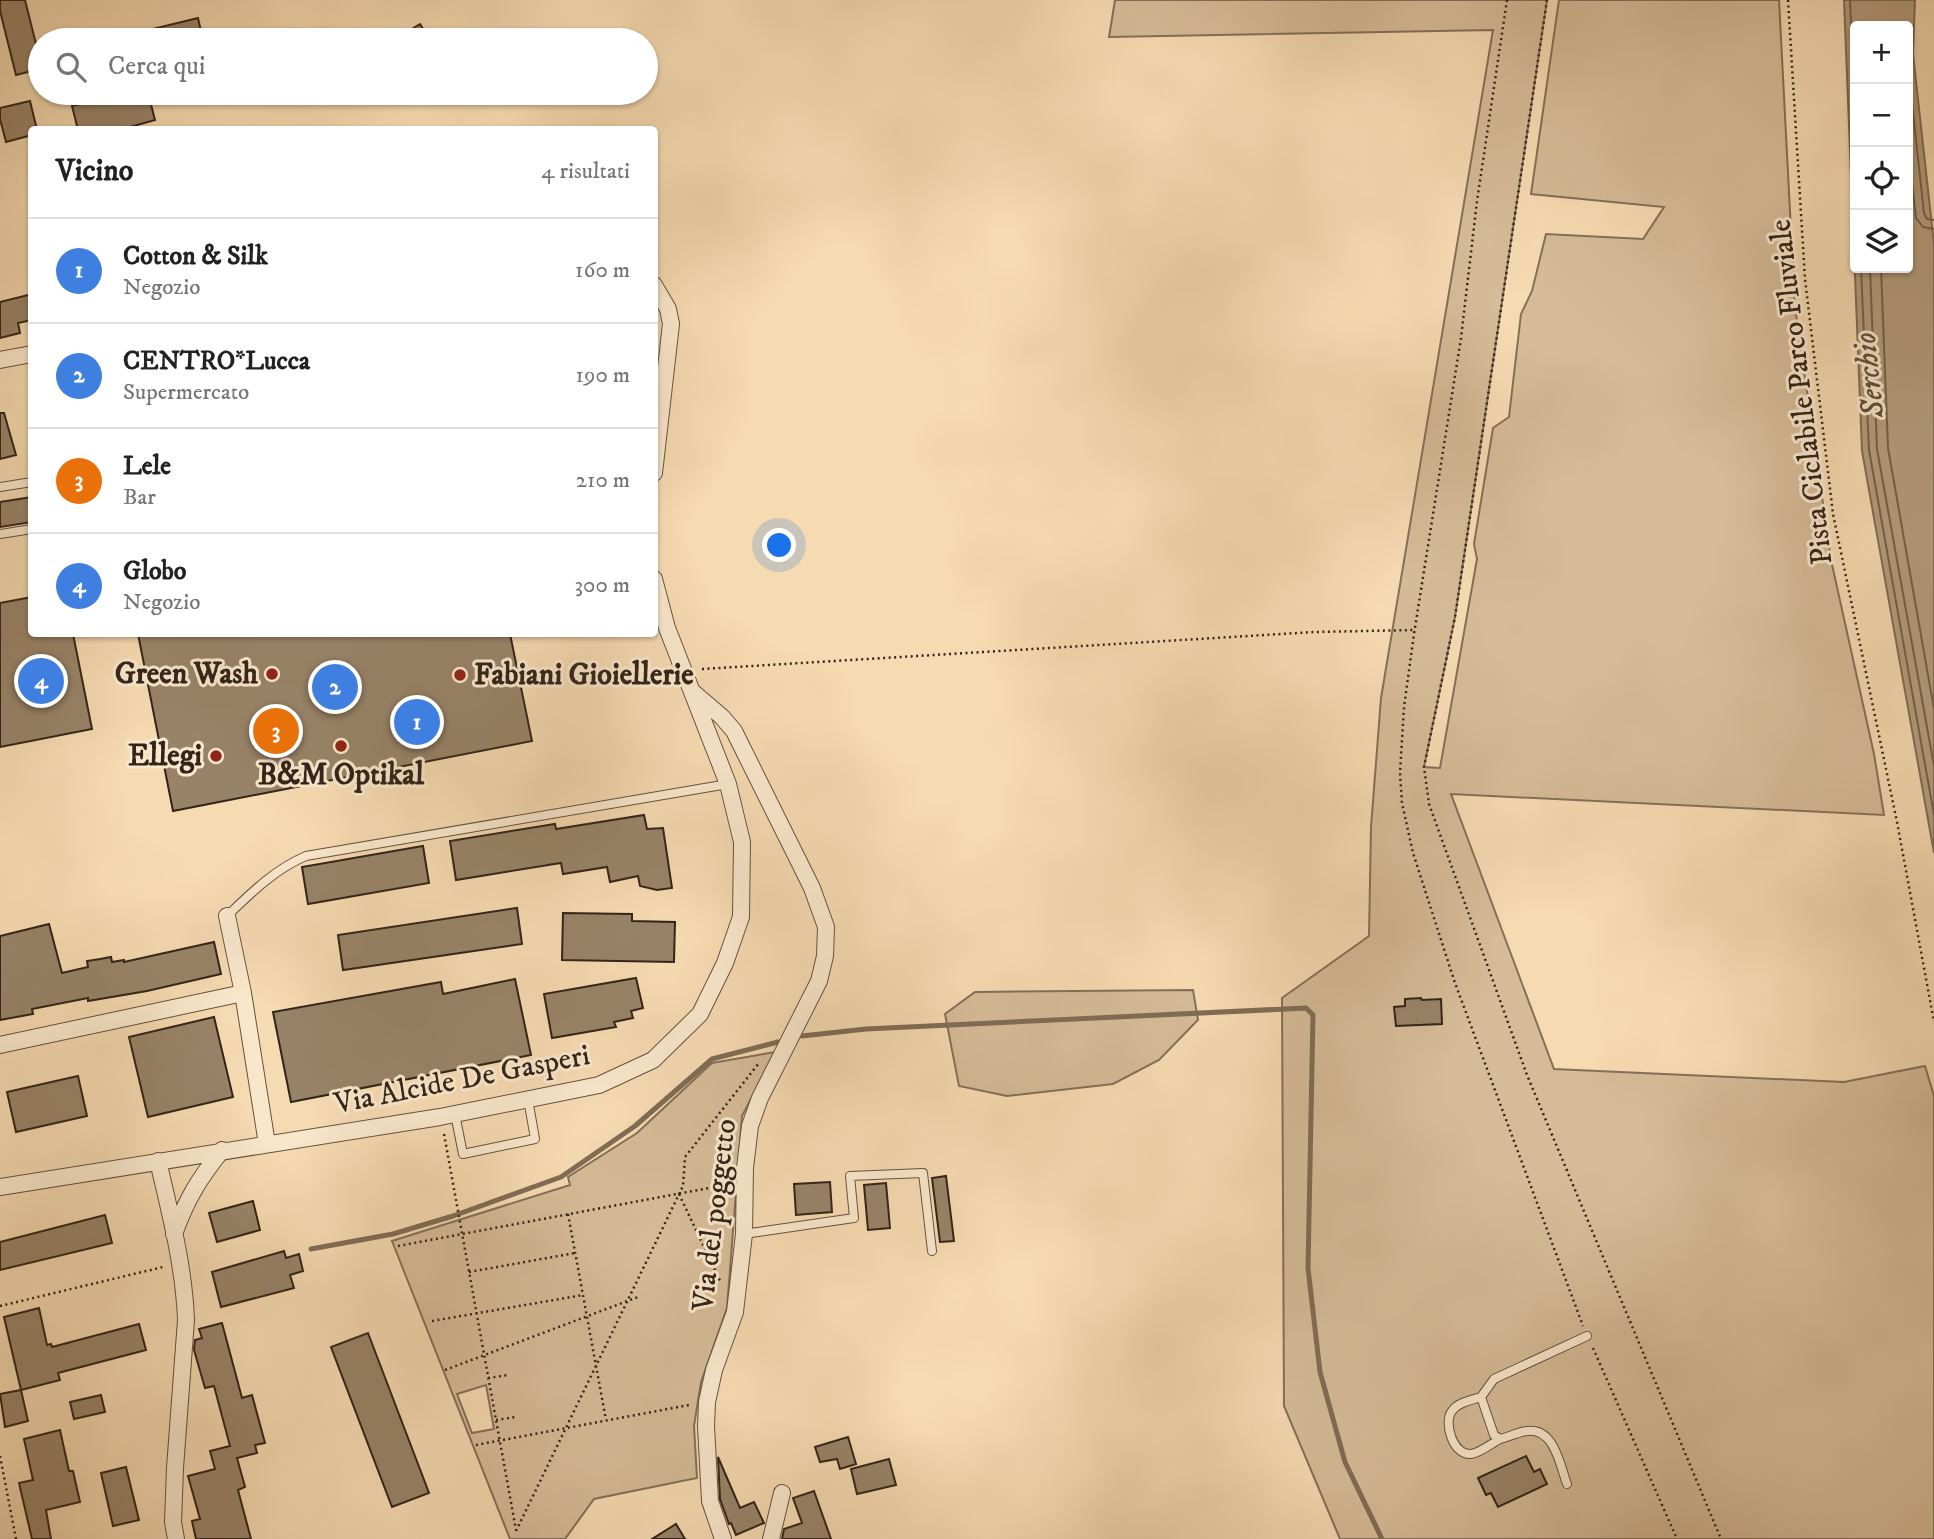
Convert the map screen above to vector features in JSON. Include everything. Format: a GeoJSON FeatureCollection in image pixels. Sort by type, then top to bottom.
{"type":"FeatureCollection","features":[{"type":"Feature","properties":{"kind":"street"},"geometry":{"type":"LineString","coordinates":[[658,292],[668,309],[671,324],[658,437]]}},
{"type":"Feature","properties":{"kind":"street"},"geometry":{"type":"LineString","coordinates":[[0,360],[28,355]]}},
{"type":"Feature","properties":{"kind":"street","name":"Via Alcide De Gasperi"},"geometry":{"type":"LineString","coordinates":[[0,1187],[448,1116],[599,1085],[653,1060],[701,1014],[725,963],[741,917],[742,842],[728,784],[667,628],[658,594]]}},
{"type":"Feature","properties":{"kind":"street","name":"Via del poggetto"},"geometry":{"type":"LineString","coordinates":[[695,698],[722,717],[734,731],[811,888],[826,928],[825,956],[819,981],[760,1098],[750,1126],[745,1168],[744,1234],[735,1312],[714,1370],[707,1402],[710,1501],[723,1539]]}},
{"type":"Feature","properties":{"kind":"street"},"geometry":{"type":"LineString","coordinates":[[228,916],[267,1144]]}},
{"type":"Feature","properties":{"kind":"street"},"geometry":{"type":"LineString","coordinates":[[0,1045],[243,993]]}},
{"type":"Feature","properties":{"kind":"street"},"geometry":{"type":"LineString","coordinates":[[174,1234],[198,1181],[222,1150]]}},
{"type":"Feature","properties":{"kind":"street"},"geometry":{"type":"LineString","coordinates":[[158,1161],[180,1263],[186,1320],[174,1482],[173,1522],[176,1539]]}},
{"type":"Feature","properties":{"kind":"street"},"geometry":{"type":"LineString","coordinates":[[771,1539],[782,1493]]}},
{"type":"Feature","properties":{"kind":"lane"},"geometry":{"type":"LineString","coordinates":[[0,487],[28,483]]}},
{"type":"Feature","properties":{"kind":"lane"},"geometry":{"type":"LineString","coordinates":[[0,534],[28,530]]}},
{"type":"Feature","properties":{"kind":"lane"},"geometry":{"type":"LineString","coordinates":[[228,916],[258,886],[294,861],[306,856],[728,784]]}},
{"type":"Feature","properties":{"kind":"lane"},"geometry":{"type":"LineString","coordinates":[[448,1116],[463,1154],[499,1147],[535,1139],[528,1099]]}},
{"type":"Feature","properties":{"kind":"lane"},"geometry":{"type":"LineString","coordinates":[[744,1234],[854,1218],[850,1176],[923,1173],[932,1251]]}},
{"type":"Feature","properties":{"kind":"lane"},"geometry":{"type":"LineString","coordinates":[[1567,1483],[1555,1448],[1546,1437],[1529,1430],[1500,1439],[1471,1454],[1462,1452],[1454,1443],[1448,1420],[1452,1410],[1460,1404],[1481,1397],[1494,1379],[1587,1336]]}},
{"type":"Feature","properties":{"kind":"lane"},"geometry":{"type":"LineString","coordinates":[[1481,1397],[1494,1435],[1500,1439]]}},
{"type":"Feature","properties":{"kind":"path"},"geometry":{"type":"LineString","coordinates":[[1507,0],[1477,201],[1461,338],[1404,707],[1400,773],[1402,803],[1413,853],[1463,1005],[1575,1309],[1677,1539]]}},
{"type":"Feature","properties":{"kind":"path"},"geometry":{"type":"LineString","coordinates":[[1547,0],[1455,617],[1423,767],[1429,804],[1527,1075],[1721,1539]]}},
{"type":"Feature","properties":{"kind":"path","name":"Pista Ciclabile Parco Fluviale"},"geometry":{"type":"LineString","coordinates":[[1788,0],[1805,279],[1833,514],[1897,822],[1934,1022]]}},
{"type":"Feature","properties":{"kind":"path"},"geometry":{"type":"LineString","coordinates":[[684,670],[1314,632],[1415,629]]}},
{"type":"Feature","properties":{"kind":"path"},"geometry":{"type":"LineString","coordinates":[[448,1116],[456,1201],[516,1531],[683,1186],[685,1157],[757,1063],[783,1054]]}},
{"type":"Feature","properties":{"kind":"path"},"geometry":{"type":"LineString","coordinates":[[398,1246],[709,1188]]}},
{"type":"Feature","properties":{"kind":"path"},"geometry":{"type":"LineString","coordinates":[[679,1194],[722,1285]]}},
{"type":"Feature","properties":{"kind":"path"},"geometry":{"type":"LineString","coordinates":[[568,1214],[606,1420]]}},
{"type":"Feature","properties":{"kind":"path"},"geometry":{"type":"LineString","coordinates":[[469,1272],[575,1253]]}},
{"type":"Feature","properties":{"kind":"path"},"geometry":{"type":"LineString","coordinates":[[0,1306],[180,1263]]}},
{"type":"Feature","properties":{"kind":"path"},"geometry":{"type":"LineString","coordinates":[[432,1321],[583,1294]]}},
{"type":"Feature","properties":{"kind":"path"},"geometry":{"type":"LineString","coordinates":[[445,1370],[638,1297]]}},
{"type":"Feature","properties":{"kind":"path"},"geometry":{"type":"LineString","coordinates":[[488,1378],[508,1375]]}},
{"type":"Feature","properties":{"kind":"path"},"geometry":{"type":"LineString","coordinates":[[476,1445],[707,1402]]}},
{"type":"Feature","properties":{"kind":"path"},"geometry":{"type":"LineString","coordinates":[[496,1420],[516,1417]]}},
{"type":"Feature","properties":{"kind":"path"},"geometry":{"type":"LineString","coordinates":[[0,1456],[16,1539]]}},
{"type":"Feature","properties":{"kind":"shaded area"},"geometry":{"type":"Polygon","coordinates":[[[1115,0],[1547,0],[1455,617],[1424,767],[1440,768],[1477,559],[1474,544],[1493,428],[1509,417],[1521,314],[1532,291],[1546,234],[1643,239],[1664,207],[1531,194],[1559,0],[1779,0],[1795,307],[1831,560],[1874,754],[1884,815],[1451,794],[1554,1069],[1844,1082],[1925,1066],[1934,1096],[1934,1539],[1340,1539],[1284,1406],[1282,998],[1369,936],[1371,827],[1381,698],[1493,30],[1109,37],[1115,0]]]}},
{"type":"Feature","properties":{"kind":"shaded area"},"geometry":{"type":"Polygon","coordinates":[[[1193,990],[1198,1020],[1159,1060],[1113,1084],[1007,1096],[959,1086],[945,1014],[975,992],[1193,990]]]}},
{"type":"Feature","properties":{"kind":"shaded area"},"geometry":{"type":"Polygon","coordinates":[[[775,1052],[742,1116],[727,1308],[701,1382],[694,1426],[697,1478],[594,1499],[565,1539],[510,1539],[392,1241],[570,1185],[568,1177],[637,1133],[712,1063],[775,1052]],[[486,1385],[457,1394],[472,1433],[494,1429],[486,1385]]]}},
{"type":"Feature","properties":{"kind":"water","name":"Serchio"},"geometry":{"type":"Polygon","coordinates":[[[1844,0],[1915,0],[1913,54],[1913,21],[1850,21],[1850,150],[1844,0]]]}},
{"type":"Feature","properties":{"kind":"water","name":"Serchio"},"geometry":{"type":"Polygon","coordinates":[[[1913,54],[1934,244],[1934,853],[1862,451],[1855,273],[1913,273],[1913,54]]]}},
{"type":"Feature","properties":{"kind":"building"},"geometry":{"type":"Polygon","coordinates":[[[0,0],[25,0],[32,28],[28,28],[28,72],[16,75],[0,11],[0,0]]]}},
{"type":"Feature","properties":{"kind":"building"},"geometry":{"type":"Polygon","coordinates":[[[198,18],[200,28],[157,28],[198,18]]]}},
{"type":"Feature","properties":{"kind":"building"},"geometry":{"type":"Polygon","coordinates":[[[28,101],[36,126],[28,126],[28,136],[6,142],[0,108],[28,101]]]}},
{"type":"Feature","properties":{"kind":"building"},"geometry":{"type":"Polygon","coordinates":[[[151,105],[155,120],[133,126],[77,126],[72,106],[151,105]]]}},
{"type":"Feature","properties":{"kind":"building"},"geometry":{"type":"Polygon","coordinates":[[[28,295],[28,321],[18,323],[20,333],[0,338],[0,302],[28,295]]]}},
{"type":"Feature","properties":{"kind":"building"},"geometry":{"type":"Polygon","coordinates":[[[0,413],[4,413],[16,455],[0,459],[0,413]]]}},
{"type":"Feature","properties":{"kind":"building"},"geometry":{"type":"Polygon","coordinates":[[[28,498],[28,523],[0,527],[0,502],[28,498]]]}},
{"type":"Feature","properties":{"kind":"building"},"geometry":{"type":"Polygon","coordinates":[[[28,598],[28,637],[74,637],[92,729],[0,747],[0,603],[28,598]]]}},
{"type":"Feature","properties":{"kind":"building"},"geometry":{"type":"Polygon","coordinates":[[[139,637],[511,637],[532,741],[173,811],[139,637]]]}},
{"type":"Feature","properties":{"kind":"building"},"geometry":{"type":"Polygon","coordinates":[[[644,815],[647,829],[663,828],[672,888],[657,890],[640,886],[638,876],[610,882],[607,867],[563,874],[561,863],[456,880],[450,841],[555,824],[556,829],[644,815]]]}},
{"type":"Feature","properties":{"kind":"building"},"geometry":{"type":"Polygon","coordinates":[[[423,846],[429,883],[308,904],[302,867],[423,846]]]}},
{"type":"Feature","properties":{"kind":"building"},"geometry":{"type":"Polygon","coordinates":[[[517,908],[522,944],[343,970],[338,935],[517,908]]]}},
{"type":"Feature","properties":{"kind":"building"},"geometry":{"type":"Polygon","coordinates":[[[563,913],[632,914],[632,921],[675,922],[674,962],[562,960],[563,913]]]}},
{"type":"Feature","properties":{"kind":"building"},"geometry":{"type":"Polygon","coordinates":[[[49,924],[62,973],[88,967],[87,961],[111,957],[112,962],[124,962],[214,942],[221,974],[147,991],[88,1001],[88,998],[32,1009],[33,1014],[0,1020],[0,936],[49,924]]]}},
{"type":"Feature","properties":{"kind":"building"},"geometry":{"type":"Polygon","coordinates":[[[636,978],[643,1008],[631,1011],[633,1018],[614,1022],[616,1027],[552,1038],[544,994],[636,978]]]}},
{"type":"Feature","properties":{"kind":"building"},"geometry":{"type":"Polygon","coordinates":[[[515,979],[531,1055],[291,1102],[273,1012],[441,982],[443,994],[515,979]]]}},
{"type":"Feature","properties":{"kind":"building"},"geometry":{"type":"Polygon","coordinates":[[[1405,999],[1441,999],[1442,1024],[1396,1026],[1394,1007],[1405,1006],[1405,999]]]}},
{"type":"Feature","properties":{"kind":"building"},"geometry":{"type":"Polygon","coordinates":[[[214,1017],[233,1097],[148,1117],[129,1037],[214,1017]]]}},
{"type":"Feature","properties":{"kind":"building"},"geometry":{"type":"Polygon","coordinates":[[[78,1076],[87,1116],[16,1132],[7,1092],[78,1076]]]}},
{"type":"Feature","properties":{"kind":"building"},"geometry":{"type":"Polygon","coordinates":[[[946,1176],[954,1241],[940,1242],[932,1178],[946,1176]]]}},
{"type":"Feature","properties":{"kind":"building"},"geometry":{"type":"Polygon","coordinates":[[[830,1182],[832,1212],[796,1215],[794,1184],[830,1182]]]}},
{"type":"Feature","properties":{"kind":"building"},"geometry":{"type":"Polygon","coordinates":[[[886,1183],[890,1228],[868,1230],[864,1185],[886,1183]]]}},
{"type":"Feature","properties":{"kind":"building"},"geometry":{"type":"Polygon","coordinates":[[[253,1201],[260,1230],[217,1242],[209,1213],[253,1201]]]}},
{"type":"Feature","properties":{"kind":"building"},"geometry":{"type":"Polygon","coordinates":[[[105,1215],[112,1243],[0,1270],[0,1242],[105,1215]]]}},
{"type":"Feature","properties":{"kind":"building"},"geometry":{"type":"Polygon","coordinates":[[[284,1251],[286,1258],[299,1254],[303,1271],[290,1275],[294,1288],[221,1307],[212,1272],[284,1251]]]}},
{"type":"Feature","properties":{"kind":"building"},"geometry":{"type":"Polygon","coordinates":[[[39,1308],[47,1345],[51,1344],[52,1347],[139,1324],[146,1350],[58,1373],[60,1380],[21,1390],[4,1317],[39,1308]]]}},
{"type":"Feature","properties":{"kind":"building"},"geometry":{"type":"Polygon","coordinates":[[[222,1323],[242,1398],[252,1395],[265,1443],[255,1445],[257,1453],[237,1458],[245,1487],[238,1490],[251,1539],[196,1539],[192,1521],[200,1519],[188,1476],[215,1469],[210,1451],[230,1446],[214,1386],[205,1388],[194,1350],[195,1340],[202,1338],[199,1329],[222,1323]]]}},
{"type":"Feature","properties":{"kind":"building"},"geometry":{"type":"Polygon","coordinates":[[[368,1333],[429,1493],[392,1507],[331,1347],[368,1333]]]}},
{"type":"Feature","properties":{"kind":"building"},"geometry":{"type":"Polygon","coordinates":[[[21,1390],[28,1421],[5,1427],[0,1394],[21,1390]]]}},
{"type":"Feature","properties":{"kind":"building"},"geometry":{"type":"Polygon","coordinates":[[[101,1395],[105,1412],[74,1419],[70,1402],[101,1395]]]}},
{"type":"Feature","properties":{"kind":"building"},"geometry":{"type":"Polygon","coordinates":[[[60,1430],[69,1471],[73,1471],[80,1502],[46,1510],[51,1539],[32,1539],[19,1483],[33,1480],[24,1439],[60,1430]]]}},
{"type":"Feature","properties":{"kind":"building"},"geometry":{"type":"Polygon","coordinates":[[[848,1437],[856,1464],[840,1469],[837,1459],[820,1462],[815,1447],[848,1437]]]}},
{"type":"Feature","properties":{"kind":"building"},"geometry":{"type":"Polygon","coordinates":[[[1526,1456],[1534,1472],[1540,1469],[1547,1484],[1498,1507],[1491,1493],[1486,1495],[1478,1478],[1526,1456]]]}},
{"type":"Feature","properties":{"kind":"building"},"geometry":{"type":"Polygon","coordinates":[[[718,1457],[740,1508],[754,1502],[764,1523],[736,1535],[720,1499],[718,1457]]]}},
{"type":"Feature","properties":{"kind":"building"},"geometry":{"type":"Polygon","coordinates":[[[889,1459],[896,1485],[857,1494],[851,1469],[889,1459]]]}},
{"type":"Feature","properties":{"kind":"building"},"geometry":{"type":"Polygon","coordinates":[[[126,1467],[139,1520],[113,1526],[101,1473],[126,1467]]]}},
{"type":"Feature","properties":{"kind":"building"},"geometry":{"type":"Polygon","coordinates":[[[814,1491],[831,1539],[782,1539],[784,1529],[802,1523],[793,1498],[814,1491]]]}},
{"type":"Feature","properties":{"kind":"building"},"geometry":{"type":"Polygon","coordinates":[[[676,1524],[685,1539],[652,1539],[676,1524]]]}},
{"type":"Feature","properties":{"kind":"waterway"},"geometry":{"type":"LineString","coordinates":[[802,1036],[866,1029],[1306,1008],[1313,1015],[1308,1268],[1320,1372],[1345,1462],[1382,1539]]}},
{"type":"Feature","properties":{"kind":"waterway"},"geometry":{"type":"LineString","coordinates":[[311,1249],[393,1234],[453,1216],[561,1177],[635,1126],[712,1059],[778,1042]]}},
{"type":"Feature","properties":{"kind":"place","name":"Green Wash"},"geometry":{"type":"Point","coordinates":[272,674]}},
{"type":"Feature","properties":{"kind":"place","name":"Fabiani Gioiellerie"},"geometry":{"type":"Point","coordinates":[460,675]}},
{"type":"Feature","properties":{"kind":"place","name":"Globo"},"geometry":{"type":"Point","coordinates":[41,681]}},
{"type":"Feature","properties":{"kind":"place","name":"CENTRO*Lucca"},"geometry":{"type":"Point","coordinates":[335,687]}},
{"type":"Feature","properties":{"kind":"place","name":"Cotton & Silk"},"geometry":{"type":"Point","coordinates":[417,722]}},
{"type":"Feature","properties":{"kind":"place","name":"Lele"},"geometry":{"type":"Point","coordinates":[276,731]}},
{"type":"Feature","properties":{"kind":"place","name":"B&M Optikal"},"geometry":{"type":"Point","coordinates":[341,746]}},
{"type":"Feature","properties":{"kind":"place","name":"Ellegi"},"geometry":{"type":"Point","coordinates":[216,756]}}]}
